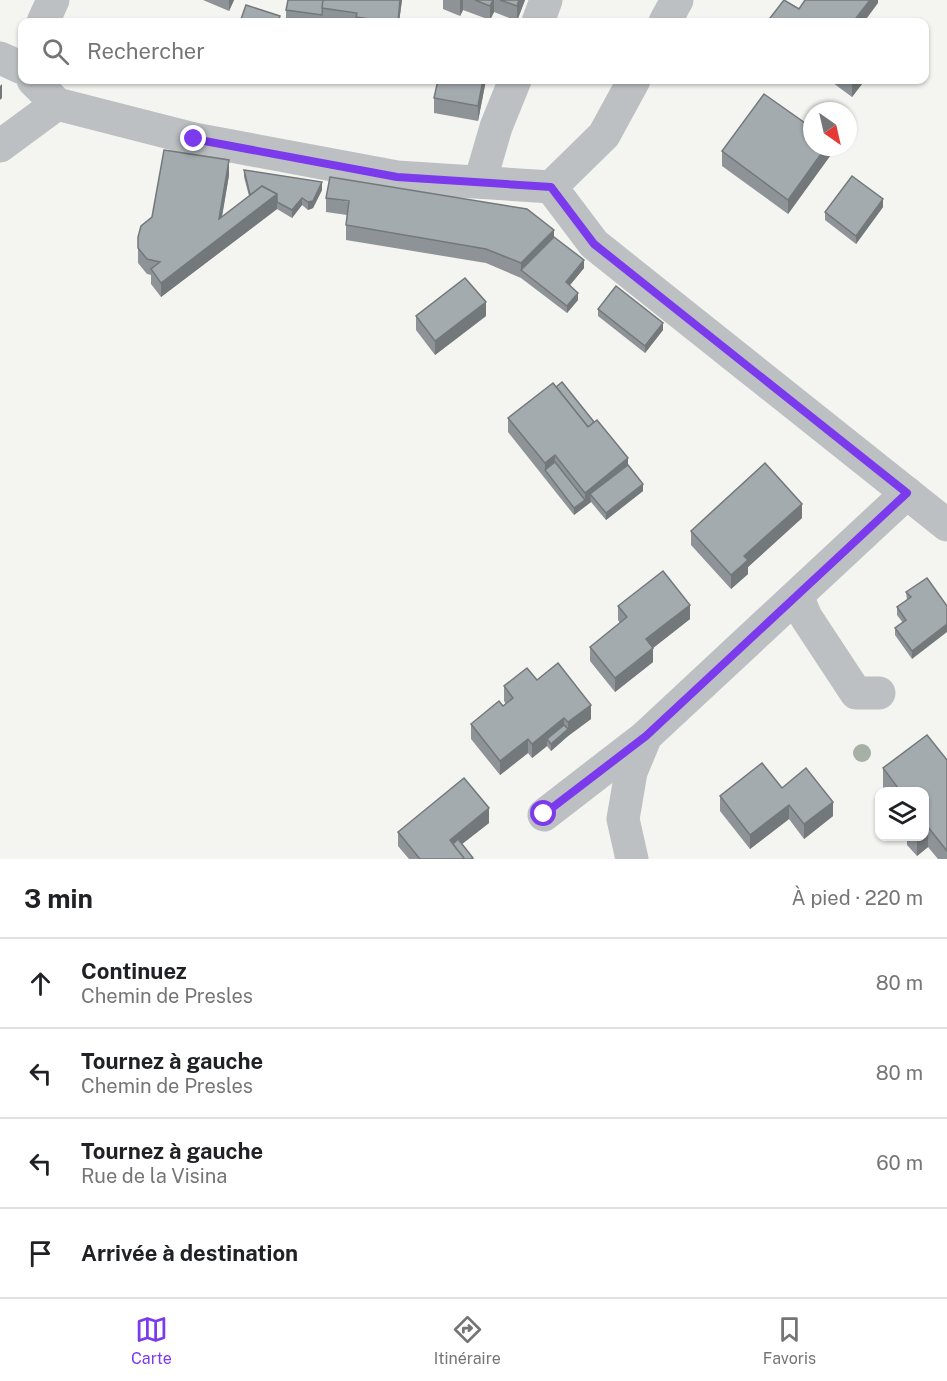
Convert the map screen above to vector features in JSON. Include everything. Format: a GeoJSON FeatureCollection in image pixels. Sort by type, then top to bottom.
{"type":"FeatureCollection","features":[{"type":"Feature","properties":{"kind":"street"},"geometry":{"type":"LineString","coordinates":[[45,18],[53,0]]}},
{"type":"Feature","properties":{"kind":"street"},"geometry":{"type":"LineString","coordinates":[[539,18],[546,0]]}},
{"type":"Feature","properties":{"kind":"street"},"geometry":{"type":"LineString","coordinates":[[666,18],[677,0]]}},
{"type":"Feature","properties":{"kind":"street"},"geometry":{"type":"LineString","coordinates":[[0,58],[18,65]]}},
{"type":"Feature","properties":{"kind":"street"},"geometry":{"type":"LineString","coordinates":[[37,84],[57,104],[228,146],[397,177],[551,187],[604,135],[632,84]]}},
{"type":"Feature","properties":{"kind":"street"},"geometry":{"type":"LineString","coordinates":[[480,182],[496,127],[513,84]]}},
{"type":"Feature","properties":{"kind":"street"},"geometry":{"type":"LineString","coordinates":[[0,146],[57,104]]}},
{"type":"Feature","properties":{"kind":"street"},"geometry":{"type":"LineString","coordinates":[[551,187],[594,244],[947,525]]}},
{"type":"Feature","properties":{"kind":"street"},"geometry":{"type":"LineString","coordinates":[[544,814],[646,736],[907,493]]}},
{"type":"Feature","properties":{"kind":"street"},"geometry":{"type":"LineString","coordinates":[[797,596],[806,617],[856,693],[879,693]]}},
{"type":"Feature","properties":{"kind":"street"},"geometry":{"type":"LineString","coordinates":[[632,859],[623,819],[631,772],[646,736]]}},
{"type":"Feature","properties":{"kind":"building"},"geometry":{"type":"Polygon","coordinates":[[[288,0],[323,0],[322,15],[286,10],[288,0]]]}},
{"type":"Feature","properties":{"kind":"building"},"geometry":{"type":"Polygon","coordinates":[[[323,0],[400,0],[398,18],[363,18],[356,17],[357,13],[322,8],[323,0]]]}},
{"type":"Feature","properties":{"kind":"building"},"geometry":{"type":"Polygon","coordinates":[[[475,0],[493,0],[490,6],[475,0]]]}},
{"type":"Feature","properties":{"kind":"building"},"geometry":{"type":"Polygon","coordinates":[[[500,0],[519,0],[517,6],[500,0]]]}},
{"type":"Feature","properties":{"kind":"building"},"geometry":{"type":"Polygon","coordinates":[[[784,0],[799,9],[805,0],[870,0],[856,18],[770,18],[784,0]]]}},
{"type":"Feature","properties":{"kind":"building"},"geometry":{"type":"Polygon","coordinates":[[[246,5],[280,16],[279,18],[241,18],[246,5]]]}},
{"type":"Feature","properties":{"kind":"building"},"geometry":{"type":"Polygon","coordinates":[[[437,84],[482,84],[478,106],[434,98],[437,84]]]}},
{"type":"Feature","properties":{"kind":"building"},"geometry":{"type":"Polygon","coordinates":[[[764,94],[803,122],[803,156],[820,156],[788,200],[722,151],[764,94]]]}},
{"type":"Feature","properties":{"kind":"building"},"geometry":{"type":"Polygon","coordinates":[[[164,150],[229,160],[219,219],[262,186],[277,194],[161,283],[151,269],[160,262],[147,259],[138,248],[138,237],[141,226],[152,217],[164,150]]]}},
{"type":"Feature","properties":{"kind":"building"},"geometry":{"type":"Polygon","coordinates":[[[244,170],[322,182],[313,201],[308,202],[302,198],[292,210],[277,202],[277,194],[262,186],[250,195],[244,170]]]}},
{"type":"Feature","properties":{"kind":"building"},"geometry":{"type":"Polygon","coordinates":[[[852,176],[883,199],[856,236],[825,212],[852,176]]]}},
{"type":"Feature","properties":{"kind":"building"},"geometry":{"type":"Polygon","coordinates":[[[330,177],[527,209],[554,230],[521,263],[486,249],[346,225],[349,201],[326,198],[330,177]]]}},
{"type":"Feature","properties":{"kind":"building"},"geometry":{"type":"Polygon","coordinates":[[[554,237],[584,260],[566,282],[578,293],[567,306],[521,270],[554,237]]]}},
{"type":"Feature","properties":{"kind":"building"},"geometry":{"type":"Polygon","coordinates":[[[465,278],[486,302],[435,341],[416,316],[465,278]]]}},
{"type":"Feature","properties":{"kind":"building"},"geometry":{"type":"Polygon","coordinates":[[[616,286],[663,323],[645,346],[598,309],[616,286]]]}},
{"type":"Feature","properties":{"kind":"building"},"geometry":{"type":"Polygon","coordinates":[[[562,382],[594,422],[588,427],[556,387],[562,382]]]}},
{"type":"Feature","properties":{"kind":"building"},"geometry":{"type":"Polygon","coordinates":[[[553,383],[588,427],[597,420],[628,458],[585,493],[555,455],[545,463],[508,418],[553,383]]]}},
{"type":"Feature","properties":{"kind":"building"},"geometry":{"type":"Polygon","coordinates":[[[555,462],[585,500],[574,508],[545,470],[555,462]]]}},
{"type":"Feature","properties":{"kind":"building"},"geometry":{"type":"Polygon","coordinates":[[[765,463],[802,504],[744,556],[748,560],[731,575],[691,531],[765,463]]]}},
{"type":"Feature","properties":{"kind":"building"},"geometry":{"type":"Polygon","coordinates":[[[628,465],[643,484],[606,513],[590,494],[628,465]]]}},
{"type":"Feature","properties":{"kind":"building"},"geometry":{"type":"Polygon","coordinates":[[[663,571],[690,605],[646,639],[653,648],[615,678],[590,647],[627,617],[618,606],[663,571]]]}},
{"type":"Feature","properties":{"kind":"building"},"geometry":{"type":"Polygon","coordinates":[[[927,578],[947,606],[947,624],[912,651],[895,628],[906,620],[897,607],[911,597],[906,592],[927,578]]]}},
{"type":"Feature","properties":{"kind":"building"},"geometry":{"type":"Polygon","coordinates":[[[558,663],[591,705],[568,722],[564,718],[532,744],[528,739],[500,761],[471,724],[499,701],[503,706],[513,698],[504,686],[527,668],[537,680],[558,663]]]}},
{"type":"Feature","properties":{"kind":"building"},"geometry":{"type":"Polygon","coordinates":[[[564,725],[568,729],[551,744],[547,739],[564,725]]]}},
{"type":"Feature","properties":{"kind":"building"},"geometry":{"type":"Polygon","coordinates":[[[927,735],[947,760],[947,851],[929,828],[929,787],[897,787],[883,768],[927,735]]]}},
{"type":"Feature","properties":{"kind":"building"},"geometry":{"type":"Polygon","coordinates":[[[762,763],[782,788],[806,768],[833,802],[804,824],[789,805],[750,835],[720,796],[762,763]]]}},
{"type":"Feature","properties":{"kind":"building"},"geometry":{"type":"Polygon","coordinates":[[[464,778],[489,808],[450,840],[464,858],[420,859],[398,832],[464,778]]]}},
{"type":"Feature","properties":{"kind":"building"},"geometry":{"type":"Polygon","coordinates":[[[458,839],[473,858],[464,859],[453,844],[458,839]]]}},
{"type":"Feature","properties":{"kind":"route"},"geometry":{"type":"LineString","coordinates":[[194,139],[397,177],[551,187],[594,244],[907,493],[646,736],[544,814]]}}]}
